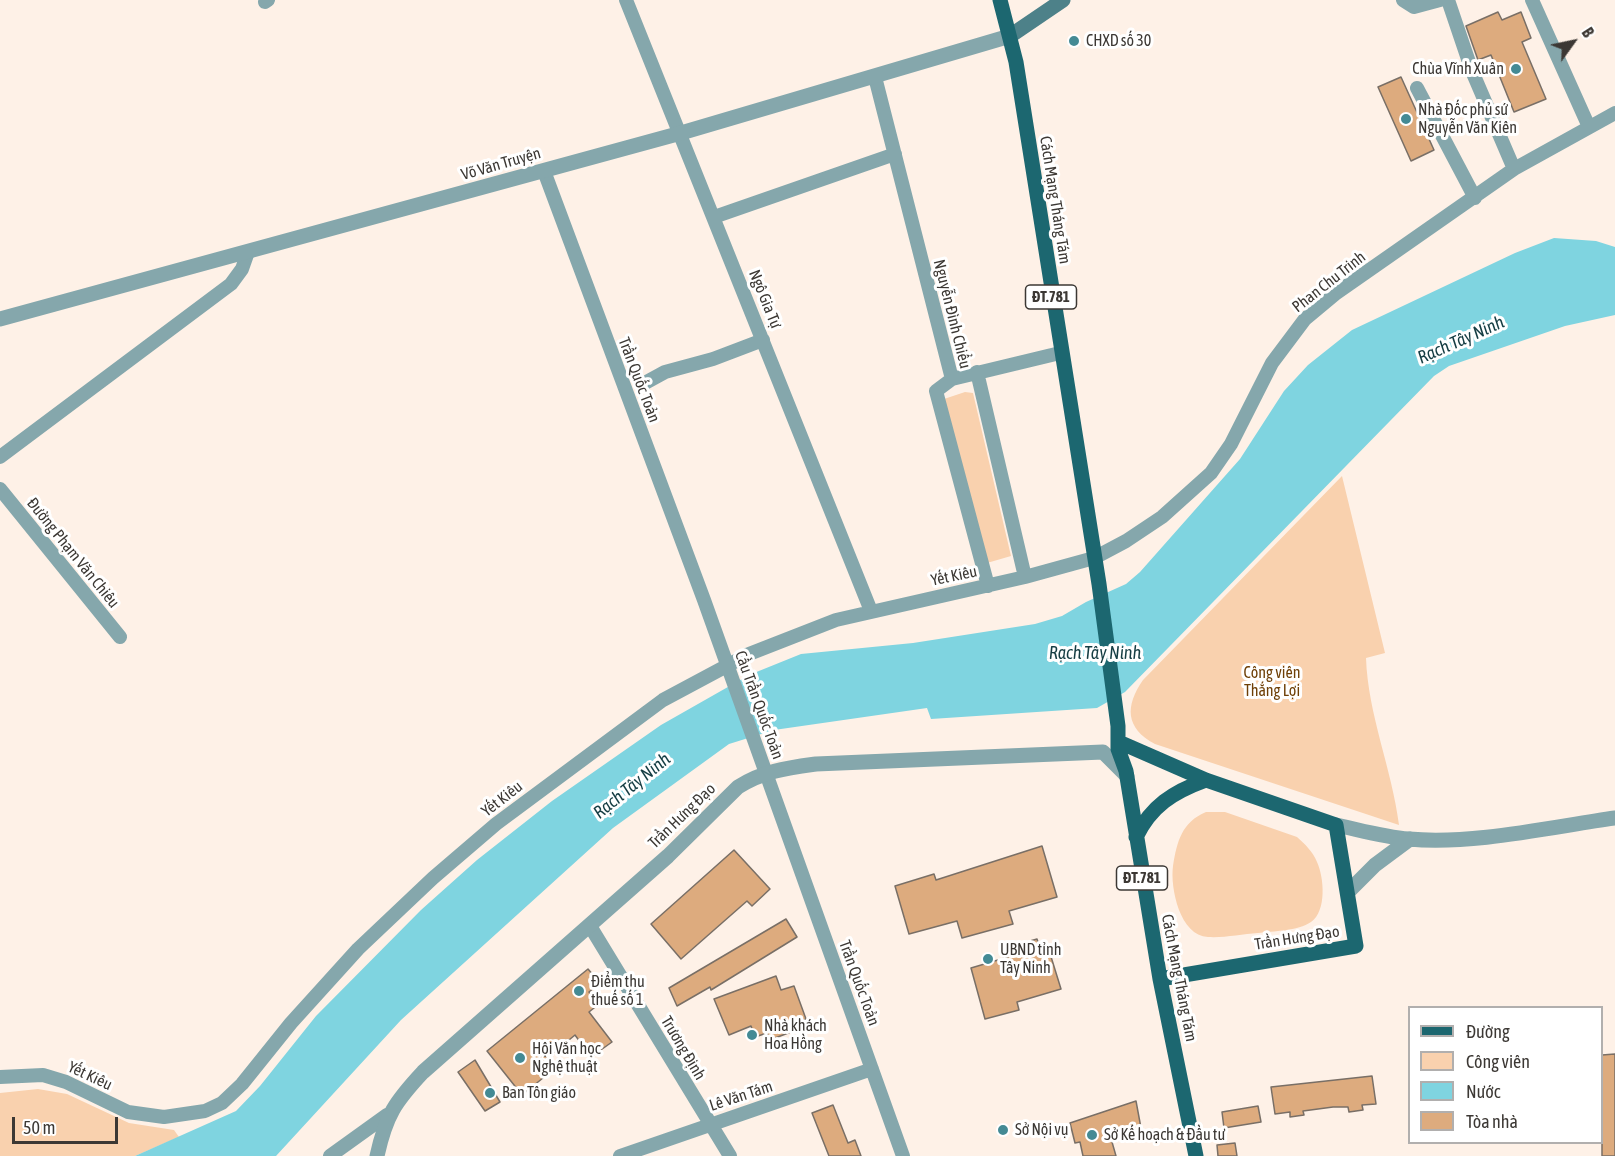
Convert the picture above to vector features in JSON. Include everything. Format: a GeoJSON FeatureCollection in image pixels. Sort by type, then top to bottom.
{"type":"FeatureCollection","features":[{"type":"Feature","properties":{"kind":"main road","name":"Cách Mạng Tháng Tám"},"geometry":{"type":"LineString","coordinates":[[999,0],[1010,36],[1094,558],[1119,735],[1125,747],[1128,764],[1126,773],[1160,980],[1196,1156]]}},
{"type":"Feature","properties":{"kind":"main road"},"geometry":{"type":"LineString","coordinates":[[1010,36],[1063,0]]}},
{"type":"Feature","properties":{"kind":"main road"},"geometry":{"type":"LineString","coordinates":[[1119,735],[1206,780],[1336,825]]}},
{"type":"Feature","properties":{"kind":"main road"},"geometry":{"type":"LineString","coordinates":[[1136,837],[1145,818],[1158,804],[1187,787],[1206,780]]}},
{"type":"Feature","properties":{"kind":"main road","name":"Trần Hưng Đạo"},"geometry":{"type":"LineString","coordinates":[[1160,980],[1356,946],[1336,825]]}},
{"type":"Feature","properties":{"kind":"street","name":"Ngô Gia Tự"},"geometry":{"type":"LineString","coordinates":[[626,0],[870,611]]}},
{"type":"Feature","properties":{"kind":"street"},"geometry":{"type":"LineString","coordinates":[[1403,0],[1414,7],[1440,0]]}},
{"type":"Feature","properties":{"kind":"street"},"geometry":{"type":"LineString","coordinates":[[1448,0],[1472,71],[1514,169]]}},
{"type":"Feature","properties":{"kind":"street"},"geometry":{"type":"LineString","coordinates":[[1532,0],[1589,127]]}},
{"type":"Feature","properties":{"kind":"street","name":"Võ Văn Truyện"},"geometry":{"type":"LineString","coordinates":[[0,319],[681,133],[1010,36]]}},
{"type":"Feature","properties":{"kind":"street","name":"Nguyễn Đình Chiểu"},"geometry":{"type":"LineString","coordinates":[[875,76],[952,379],[937,388],[937,397],[988,586]]}},
{"type":"Feature","properties":{"kind":"street"},"geometry":{"type":"LineString","coordinates":[[1417,88],[1475,198]]}},
{"type":"Feature","properties":{"kind":"street","name":"Phan Chu Trinh"},"geometry":{"type":"LineString","coordinates":[[1094,558],[1162,517],[1211,473],[1231,444],[1272,363],[1305,319],[1335,294],[1514,169],[1615,113]]}},
{"type":"Feature","properties":{"kind":"street"},"geometry":{"type":"LineString","coordinates":[[714,217],[895,154]]}},
{"type":"Feature","properties":{"kind":"street","name":"Trần Quốc Toản"},"geometry":{"type":"LineString","coordinates":[[544,171],[704,600]]}},
{"type":"Feature","properties":{"kind":"street"},"geometry":{"type":"LineString","coordinates":[[0,457],[231,284],[242,270],[248,252]]}},
{"type":"Feature","properties":{"kind":"street"},"geometry":{"type":"LineString","coordinates":[[643,384],[665,372],[713,360],[763,340]]}},
{"type":"Feature","properties":{"kind":"street"},"geometry":{"type":"LineString","coordinates":[[952,379],[1060,352]]}},
{"type":"Feature","properties":{"kind":"street","name":"Nguyễn Đình Chiểu"},"geometry":{"type":"LineString","coordinates":[[977,372],[1025,577]]}},
{"type":"Feature","properties":{"kind":"street","name":"Đường Phạm Văn Chiêu"},"geometry":{"type":"LineString","coordinates":[[0,489],[120,638]]}},
{"type":"Feature","properties":{"kind":"street","name":"Yết Kiêu"},"geometry":{"type":"LineString","coordinates":[[0,1077],[43,1075],[66,1082],[128,1112],[164,1117],[205,1111],[222,1103],[242,1084],[291,1023],[358,949],[424,886],[496,824],[663,700],[717,669],[777,641],[870,611],[988,586],[1094,558]]}},
{"type":"Feature","properties":{"kind":"street","name":"Cầu Trần Quốc Toản"},"geometry":{"type":"LineString","coordinates":[[704,600],[784,821]]}},
{"type":"Feature","properties":{"kind":"street"},"geometry":{"type":"LineString","coordinates":[[1119,735],[1103,752],[1126,773]]}},
{"type":"Feature","properties":{"kind":"street","name":"Trần Hưng Đạo"},"geometry":{"type":"LineString","coordinates":[[376,1156],[387,1115],[401,1095],[423,1072],[668,856],[738,787],[763,773],[816,764],[1103,752]]}},
{"type":"Feature","properties":{"kind":"street"},"geometry":{"type":"LineString","coordinates":[[1336,825],[1410,839],[1459,838],[1615,818]]}},
{"type":"Feature","properties":{"kind":"street","name":"Trần Quốc Toản"},"geometry":{"type":"LineString","coordinates":[[784,821],[903,1156]]}},
{"type":"Feature","properties":{"kind":"street"},"geometry":{"type":"LineString","coordinates":[[1348,892],[1375,865],[1410,839]]}},
{"type":"Feature","properties":{"kind":"street","name":"Trương Định"},"geometry":{"type":"LineString","coordinates":[[590,926],[730,1156]]}},
{"type":"Feature","properties":{"kind":"street","name":"Lê Văn Tám"},"geometry":{"type":"LineString","coordinates":[[620,1156],[654,1150],[709,1124],[872,1069]]}},
{"type":"Feature","properties":{"kind":"street"},"geometry":{"type":"LineString","coordinates":[[330,1156],[387,1115]]}},
{"type":"Feature","properties":{"kind":"green space"},"geometry":{"type":"Polygon","coordinates":[[[965,392],[973,393],[1011,556],[987,563],[944,399],[965,392]]]}},
{"type":"Feature","properties":{"kind":"green space","name":"Công viên Thắng Lợi"},"geometry":{"type":"Polygon","coordinates":[[[1342,476],[1385,653],[1366,658],[1375,721],[1399,825],[1155,744],[1138,731],[1131,716],[1133,699],[1143,680],[1342,476]]]}},
{"type":"Feature","properties":{"kind":"green space"},"geometry":{"type":"Polygon","coordinates":[[[1206,812],[1225,812],[1297,837],[1303,842],[1315,858],[1319,868],[1323,894],[1320,910],[1311,922],[1292,929],[1227,936],[1208,937],[1198,935],[1190,929],[1175,898],[1173,866],[1176,848],[1182,833],[1191,821],[1206,812]]]}},
{"type":"Feature","properties":{"kind":"green space"},"geometry":{"type":"Polygon","coordinates":[[[38,1089],[67,1094],[129,1123],[174,1130],[179,1137],[135,1156],[0,1156],[0,1093],[38,1089]]]}},
{"type":"Feature","properties":{"kind":"water","name":"Rạch Tây Ninh"},"geometry":{"type":"Polygon","coordinates":[[[1554,238],[1596,241],[1615,247],[1615,315],[1565,326],[1449,366],[1434,376],[1125,692],[1097,708],[931,719],[927,708],[774,730],[729,744],[613,828],[401,1020],[276,1156],[135,1156],[236,1111],[260,1086],[316,1016],[421,910],[477,860],[552,801],[661,725],[749,675],[801,654],[913,643],[1035,624],[1062,616],[1126,584],[1140,572],[1240,459],[1284,391],[1308,365],[1352,330],[1515,253],[1554,238]]]}},
{"type":"Feature","properties":{"kind":"building"},"geometry":{"type":"Polygon","coordinates":[[[1498,12],[1502,20],[1521,12],[1531,38],[1522,42],[1546,99],[1514,112],[1491,55],[1478,60],[1466,26],[1498,12]]]}},
{"type":"Feature","properties":{"kind":"building","name":"Nhà Đốc phủ sứ Nguyễn Văn Kiên"},"geometry":{"type":"Polygon","coordinates":[[[1401,77],[1434,150],[1411,161],[1378,87],[1401,77]]]}},
{"type":"Feature","properties":{"kind":"building"},"geometry":{"type":"Polygon","coordinates":[[[1042,846],[1057,897],[1009,911],[1013,924],[962,938],[957,921],[909,934],[895,886],[934,874],[936,880],[1042,846]]]}},
{"type":"Feature","properties":{"kind":"building"},"geometry":{"type":"Polygon","coordinates":[[[734,850],[770,889],[752,906],[747,901],[681,959],[651,924],[734,850]]]}},
{"type":"Feature","properties":{"kind":"building"},"geometry":{"type":"Polygon","coordinates":[[[786,919],[797,937],[711,990],[710,987],[677,1006],[669,988],[786,919]]]}},
{"type":"Feature","properties":{"kind":"building"},"geometry":{"type":"Polygon","coordinates":[[[1037,939],[1040,949],[1048,947],[1061,989],[1017,1002],[1019,1010],[985,1019],[971,968],[1008,957],[1005,948],[1037,939]]]}},
{"type":"Feature","properties":{"kind":"building","name":"Điểm thu thuế số 1"},"geometry":{"type":"Polygon","coordinates":[[[588,969],[600,983],[589,992],[599,1004],[589,1012],[612,1042],[591,1057],[575,1035],[546,1059],[554,1069],[522,1095],[487,1051],[588,969]]]}},
{"type":"Feature","properties":{"kind":"building"},"geometry":{"type":"Polygon","coordinates":[[[776,976],[781,990],[794,986],[806,1019],[794,1024],[796,1030],[770,1040],[767,1033],[755,1037],[751,1026],[729,1035],[714,999],[776,976]]]}},
{"type":"Feature","properties":{"kind":"building"},"geometry":{"type":"Polygon","coordinates":[[[1615,1054],[1615,1156],[1602,1156],[1603,1055],[1615,1054]]]}},
{"type":"Feature","properties":{"kind":"building"},"geometry":{"type":"Polygon","coordinates":[[[475,1060],[500,1102],[485,1111],[458,1072],[475,1060]]]}},
{"type":"Feature","properties":{"kind":"building"},"geometry":{"type":"Polygon","coordinates":[[[1372,1076],[1376,1104],[1362,1105],[1363,1110],[1349,1112],[1348,1107],[1333,1107],[1303,1111],[1304,1115],[1290,1117],[1290,1112],[1275,1114],[1271,1087],[1372,1076]]]}},
{"type":"Feature","properties":{"kind":"building"},"geometry":{"type":"Polygon","coordinates":[[[1136,1101],[1141,1128],[1110,1135],[1116,1156],[1083,1156],[1080,1142],[1075,1143],[1070,1123],[1136,1101]]]}},
{"type":"Feature","properties":{"kind":"building"},"geometry":{"type":"Polygon","coordinates":[[[833,1105],[848,1143],[855,1140],[861,1156],[829,1156],[812,1113],[833,1105]]]}},
{"type":"Feature","properties":{"kind":"building"},"geometry":{"type":"Polygon","coordinates":[[[1258,1106],[1261,1122],[1224,1128],[1222,1112],[1258,1106]]]}},
{"type":"Feature","properties":{"kind":"building"},"geometry":{"type":"Polygon","coordinates":[[[1235,1143],[1237,1156],[1218,1156],[1217,1145],[1235,1143]]]}},
{"type":"Feature","properties":{"kind":"place","name":"CHXD số 30"},"geometry":{"type":"Point","coordinates":[1074,41]}},
{"type":"Feature","properties":{"kind":"place","name":"Chùa Vĩnh Xuân"},"geometry":{"type":"Point","coordinates":[1516,69]}},
{"type":"Feature","properties":{"kind":"place","name":"Nhà Đốc phủ sứ Nguyễn Văn Kiên"},"geometry":{"type":"Point","coordinates":[1406,119]}},
{"type":"Feature","properties":{"kind":"place","name":"UBND tỉnh Tây Ninh"},"geometry":{"type":"Point","coordinates":[988,959]}},
{"type":"Feature","properties":{"kind":"place","name":"Điểm thu thuế số 1"},"geometry":{"type":"Point","coordinates":[579,991]}},
{"type":"Feature","properties":{"kind":"place","name":"Nhà khách Hoa Hồng"},"geometry":{"type":"Point","coordinates":[752,1035]}},
{"type":"Feature","properties":{"kind":"place","name":"Hội Văn học Nghệ thuật"},"geometry":{"type":"Point","coordinates":[520,1058]}},
{"type":"Feature","properties":{"kind":"place","name":"Ban Tôn giáo"},"geometry":{"type":"Point","coordinates":[490,1093]}},
{"type":"Feature","properties":{"kind":"place","name":"Sở Nội vụ"},"geometry":{"type":"Point","coordinates":[1003,1130]}},
{"type":"Feature","properties":{"kind":"place","name":"Sở Kế hoạch & Đầu tư"},"geometry":{"type":"Point","coordinates":[1092,1135]}}]}
